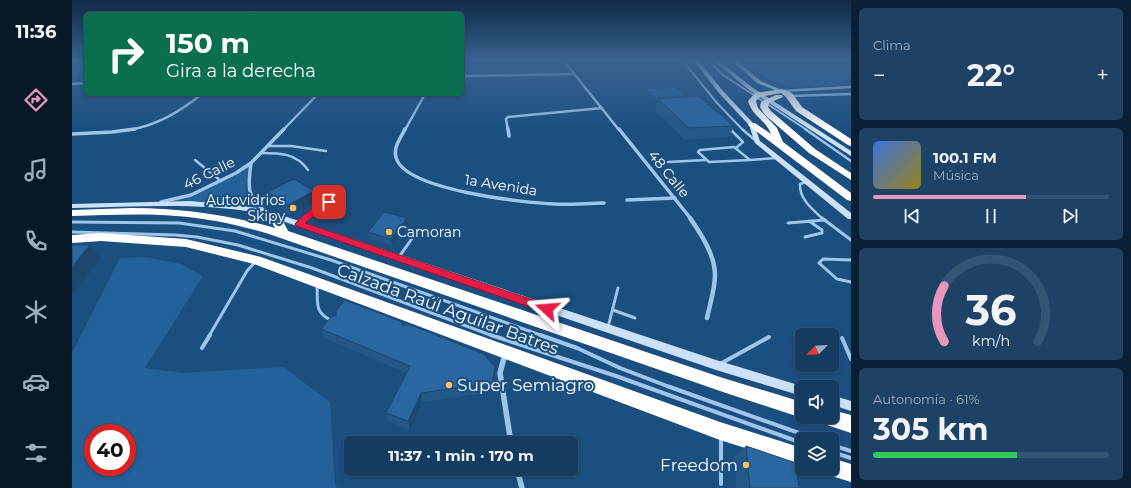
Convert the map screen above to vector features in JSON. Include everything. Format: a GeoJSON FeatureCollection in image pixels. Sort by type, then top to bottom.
{"type":"FeatureCollection","features":[{"type":"Feature","properties":{"kind":"highway"},"geometry":{"type":"LineString","coordinates":[[779,143],[773,128],[754,109],[752,101],[758,96],[782,94],[799,109],[851,143]]}},
{"type":"Feature","properties":{"kind":"highway"},"geometry":{"type":"LineString","coordinates":[[782,94],[765,102],[764,107],[768,113],[812,150],[840,171],[851,177]]}},
{"type":"Feature","properties":{"kind":"highway"},"geometry":{"type":"LineString","coordinates":[[752,125],[779,143],[851,198]]}},
{"type":"Feature","properties":{"kind":"highway"},"geometry":{"type":"LineString","coordinates":[[810,167],[851,189]]}},
{"type":"Feature","properties":{"kind":"highway","name":"Calzada Raúl Aguilar Batres"},"geometry":{"type":"LineString","coordinates":[[72,213],[143,211],[191,214],[243,222],[284,234],[715,382],[795,408]]}},
{"type":"Feature","properties":{"kind":"highway"},"geometry":{"type":"LineString","coordinates":[[272,215],[284,234]]}},
{"type":"Feature","properties":{"kind":"highway","name":"Calzada Raúl Aguilar Batres"},"geometry":{"type":"LineString","coordinates":[[72,238],[101,237],[186,243],[257,260],[421,323],[506,352],[720,431],[795,455]]}},
{"type":"Feature","properties":{"kind":"highway"},"geometry":{"type":"LineString","coordinates":[[839,420],[851,424]]}},
{"type":"Feature","properties":{"kind":"highway"},"geometry":{"type":"LineString","coordinates":[[839,469],[851,473]]}},
{"type":"Feature","properties":{"kind":"main road"},"geometry":{"type":"LineString","coordinates":[[714,84],[752,125],[757,142],[851,217]]}},
{"type":"Feature","properties":{"kind":"main road"},"geometry":{"type":"LineString","coordinates":[[744,84],[851,154]]}},
{"type":"Feature","properties":{"kind":"main road"},"geometry":{"type":"LineString","coordinates":[[762,84],[782,94]]}},
{"type":"Feature","properties":{"kind":"main road"},"geometry":{"type":"LineString","coordinates":[[72,206],[213,204],[247,209],[272,215],[607,329],[716,365],[795,389]]}},
{"type":"Feature","properties":{"kind":"main road"},"geometry":{"type":"LineString","coordinates":[[839,402],[851,406]]}},
{"type":"Feature","properties":{"kind":"street","name":"48 Calle"},"geometry":{"type":"LineString","coordinates":[[582,84],[674,198],[702,236],[715,274],[707,318]]}},
{"type":"Feature","properties":{"kind":"street"},"geometry":{"type":"LineString","coordinates":[[782,94],[851,86]]}},
{"type":"Feature","properties":{"kind":"street"},"geometry":{"type":"LineString","coordinates":[[782,94],[824,96],[851,94]]}},
{"type":"Feature","properties":{"kind":"street"},"geometry":{"type":"LineString","coordinates":[[72,134],[109,133],[141,128],[174,114],[199,96]]}},
{"type":"Feature","properties":{"kind":"street","name":"46 Calle"},"geometry":{"type":"LineString","coordinates":[[151,204],[191,195],[221,181],[251,163],[316,96]]}},
{"type":"Feature","properties":{"kind":"street","name":"1a Avenida"},"geometry":{"type":"LineString","coordinates":[[425,96],[394,152],[400,165],[420,178],[440,185],[484,195],[552,204],[604,202]]}},
{"type":"Feature","properties":{"kind":"street"},"geometry":{"type":"LineString","coordinates":[[509,136],[506,119],[508,117],[602,108]]}},
{"type":"Feature","properties":{"kind":"street","name":"46 Calle"},"geometry":{"type":"LineString","coordinates":[[251,163],[248,191],[257,205],[272,215]]}},
{"type":"Feature","properties":{"kind":"street"},"geometry":{"type":"LineString","coordinates":[[627,200],[674,198]]}},
{"type":"Feature","properties":{"kind":"street"},"geometry":{"type":"LineString","coordinates":[[506,352],[500,374],[510,436]]}},
{"type":"Feature","properties":{"kind":"street"},"geometry":{"type":"LineString","coordinates":[[519,476],[522,488]]}},
{"type":"Feature","properties":{"kind":"lane"},"geometry":{"type":"LineString","coordinates":[[701,84],[741,130],[757,142]]}},
{"type":"Feature","properties":{"kind":"lane"},"geometry":{"type":"LineString","coordinates":[[736,84],[778,110],[851,161]]}},
{"type":"Feature","properties":{"kind":"lane"},"geometry":{"type":"LineString","coordinates":[[728,127],[743,142],[736,148]]}},
{"type":"Feature","properties":{"kind":"lane"},"geometry":{"type":"LineString","coordinates":[[268,146],[291,146],[326,151]]}},
{"type":"Feature","properties":{"kind":"lane"},"geometry":{"type":"LineString","coordinates":[[705,160],[698,151],[732,147],[736,148],[750,160]]}},
{"type":"Feature","properties":{"kind":"lane"},"geometry":{"type":"LineString","coordinates":[[261,152],[292,155],[304,163],[308,170]]}},
{"type":"Feature","properties":{"kind":"lane"},"geometry":{"type":"LineString","coordinates":[[668,162],[705,160],[713,162],[777,158]]}},
{"type":"Feature","properties":{"kind":"lane"},"geometry":{"type":"LineString","coordinates":[[195,160],[221,181]]}},
{"type":"Feature","properties":{"kind":"lane"},"geometry":{"type":"LineString","coordinates":[[807,182],[800,184],[798,188],[799,193],[815,212],[851,240]]}},
{"type":"Feature","properties":{"kind":"lane"},"geometry":{"type":"LineString","coordinates":[[299,224],[329,202]]}},
{"type":"Feature","properties":{"kind":"lane"},"geometry":{"type":"LineString","coordinates":[[788,223],[825,220]]}},
{"type":"Feature","properties":{"kind":"lane"},"geometry":{"type":"LineString","coordinates":[[806,238],[822,233],[822,230],[809,221]]}},
{"type":"Feature","properties":{"kind":"lane"},"geometry":{"type":"LineString","coordinates":[[72,222],[179,223],[235,232],[282,244],[331,260],[562,343],[667,386],[796,432]]}},
{"type":"Feature","properties":{"kind":"lane"},"geometry":{"type":"LineString","coordinates":[[72,232],[175,235],[197,237],[238,245],[312,268],[513,343],[616,376],[795,440]]}},
{"type":"Feature","properties":{"kind":"lane"},"geometry":{"type":"LineString","coordinates":[[398,259],[413,237]]}},
{"type":"Feature","properties":{"kind":"lane"},"geometry":{"type":"LineString","coordinates":[[202,348],[247,271],[257,260]]}},
{"type":"Feature","properties":{"kind":"lane"},"geometry":{"type":"LineString","coordinates":[[851,260],[823,260],[819,263],[831,276],[845,282],[851,282]]}},
{"type":"Feature","properties":{"kind":"lane"},"geometry":{"type":"LineString","coordinates":[[317,282],[320,314],[337,322]]}},
{"type":"Feature","properties":{"kind":"lane"},"geometry":{"type":"LineString","coordinates":[[607,329],[618,288]]}},
{"type":"Feature","properties":{"kind":"lane"},"geometry":{"type":"LineString","coordinates":[[613,310],[635,318]]}},
{"type":"Feature","properties":{"kind":"lane"},"geometry":{"type":"LineString","coordinates":[[716,365],[740,355],[750,346],[769,337]]}},
{"type":"Feature","properties":{"kind":"lane"},"geometry":{"type":"LineString","coordinates":[[842,338],[851,359]]}},
{"type":"Feature","properties":{"kind":"lane"},"geometry":{"type":"LineString","coordinates":[[720,431],[721,484]]}},
{"type":"Feature","properties":{"kind":"lane"},"geometry":{"type":"LineString","coordinates":[[839,447],[851,451]]}},
{"type":"Feature","properties":{"kind":"lane"},"geometry":{"type":"LineString","coordinates":[[839,454],[851,458]]}},
{"type":"Feature","properties":{"kind":"shaded area"},"geometry":{"type":"Polygon","coordinates":[[[781,84],[840,84],[838,85],[788,86],[781,84]]]}},
{"type":"Feature","properties":{"kind":"shaded area"},"geometry":{"type":"Polygon","coordinates":[[[675,88],[684,95],[654,97],[646,89],[675,88]]]}},
{"type":"Feature","properties":{"kind":"shaded area"},"geometry":{"type":"Polygon","coordinates":[[[251,163],[246,191],[260,211],[219,203],[151,204],[187,197],[237,174],[251,163]]]}},
{"type":"Feature","properties":{"kind":"shaded area"},"geometry":{"type":"Polygon","coordinates":[[[145,257],[181,264],[203,276],[145,368],[183,373],[283,367],[330,402],[335,484],[337,488],[72,488],[72,353],[120,258],[145,257]]]}},
{"type":"Feature","properties":{"kind":"building"},"geometry":{"type":"Polygon","coordinates":[[[698,96],[734,126],[689,128],[658,99],[698,96]]]}},
{"type":"Feature","properties":{"kind":"building"},"geometry":{"type":"Polygon","coordinates":[[[294,179],[314,191],[288,205],[268,192],[294,179]]]}},
{"type":"Feature","properties":{"kind":"building"},"geometry":{"type":"Polygon","coordinates":[[[384,212],[407,218],[391,239],[368,232],[384,212]]]}},
{"type":"Feature","properties":{"kind":"building"},"geometry":{"type":"Polygon","coordinates":[[[72,245],[90,245],[72,267],[72,245]]]}},
{"type":"Feature","properties":{"kind":"building"},"geometry":{"type":"Polygon","coordinates":[[[345,300],[402,322],[403,326],[408,324],[484,354],[495,367],[492,383],[421,393],[408,421],[386,413],[410,366],[321,329],[332,316],[336,316],[336,311],[345,300]]]}},
{"type":"Feature","properties":{"kind":"building"},"geometry":{"type":"Polygon","coordinates":[[[746,446],[795,463],[795,476],[798,476],[799,488],[750,488],[746,446]]]}},
{"type":"Feature","properties":{"kind":"place","name":"Autovidrios Skipy"},"geometry":{"type":"Point","coordinates":[293,208]}},
{"type":"Feature","properties":{"kind":"place","name":"Camoran"},"geometry":{"type":"Point","coordinates":[389,232]}},
{"type":"Feature","properties":{"kind":"place","name":"Super Semiagro"},"geometry":{"type":"Point","coordinates":[449,385]}},
{"type":"Feature","properties":{"kind":"place","name":"Freedom"},"geometry":{"type":"Point","coordinates":[746,465]}},
{"type":"Feature","properties":{"kind":"route"},"geometry":{"type":"LineString","coordinates":[[329,202],[299,224],[547,309]]}}]}
